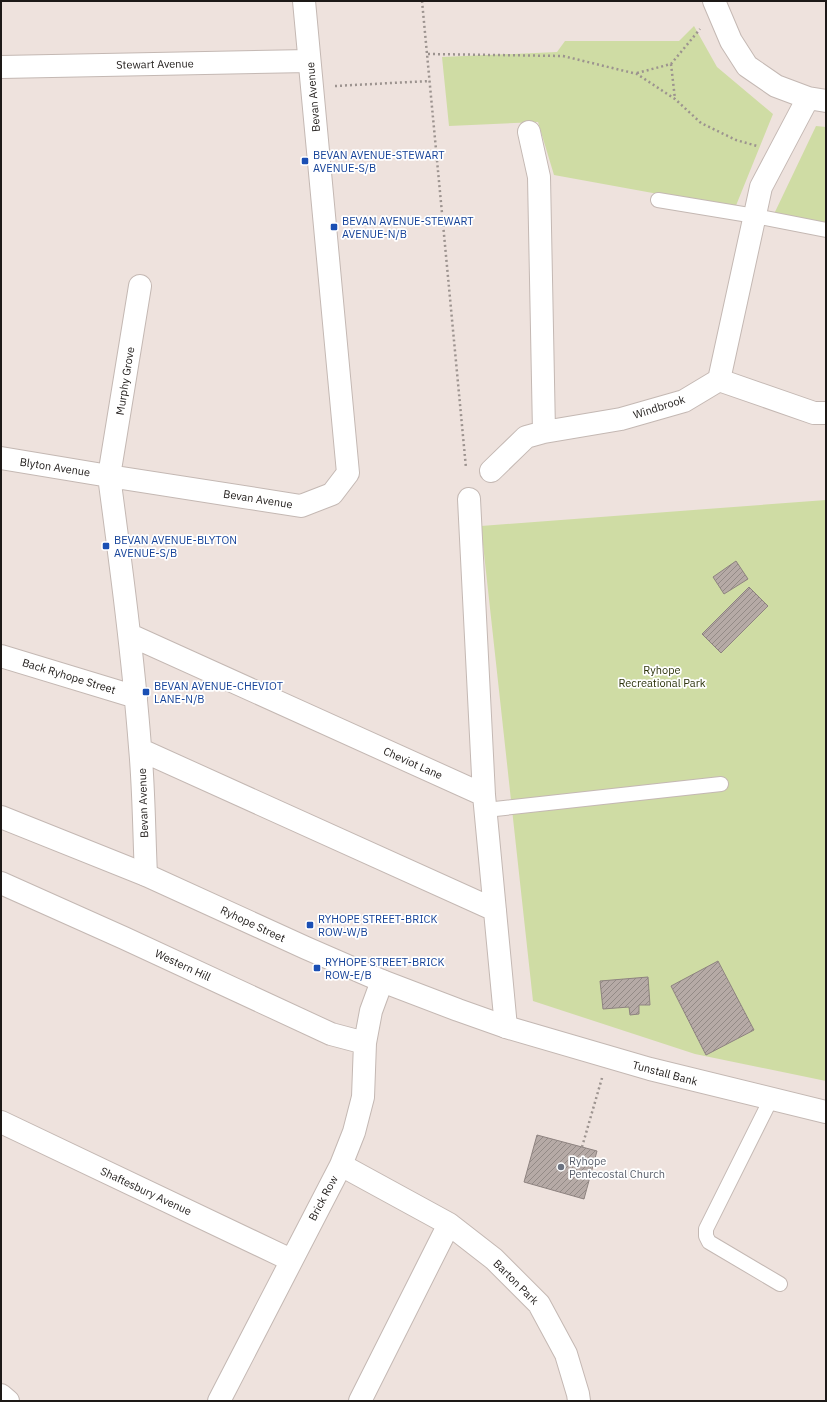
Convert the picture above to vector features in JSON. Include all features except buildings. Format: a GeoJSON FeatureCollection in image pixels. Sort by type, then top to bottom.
{"type":"FeatureCollection","features":[{"type":"Feature","properties":{"kind":"street","name":"Bevan Avenue"},"geometry":{"type":"LineString","coordinates":[[146,875],[136,697],[130,635],[109,476],[301,506],[332,494],[348,472],[304,1]]}},
{"type":"Feature","properties":{"kind":"street"},"geometry":{"type":"LineString","coordinates":[[716,4],[731,41],[747,66],[776,86],[817,100],[780,152],[761,188],[719,380],[814,413],[826,413]]}},
{"type":"Feature","properties":{"kind":"street","name":"Stewart Avenue"},"geometry":{"type":"LineString","coordinates":[[1,67],[309,61]]}},
{"type":"Feature","properties":{"kind":"street"},"geometry":{"type":"LineString","coordinates":[[529,132],[539,177],[544,432]]}},
{"type":"Feature","properties":{"kind":"street","name":"Murphy Grove"},"geometry":{"type":"LineString","coordinates":[[109,476],[140,286]]}},
{"type":"Feature","properties":{"kind":"street","name":"Windbrook"},"geometry":{"type":"LineString","coordinates":[[491,471],[526,437],[544,432],[621,419],[684,401],[719,380]]}},
{"type":"Feature","properties":{"kind":"street","name":"Blyton Avenue"},"geometry":{"type":"LineString","coordinates":[[1,458],[109,476]]}},
{"type":"Feature","properties":{"kind":"street"},"geometry":{"type":"LineString","coordinates":[[469,499],[485,802],[506,1027]]}},
{"type":"Feature","properties":{"kind":"street","name":"Cheviot Lane"},"geometry":{"type":"LineString","coordinates":[[130,635],[485,802]]}},
{"type":"Feature","properties":{"kind":"street","name":"Back Ryhope Street"},"geometry":{"type":"LineString","coordinates":[[1,656],[136,697]]}},
{"type":"Feature","properties":{"kind":"street"},"geometry":{"type":"LineString","coordinates":[[140,750],[495,910]]}},
{"type":"Feature","properties":{"kind":"street","name":"Ryhope Street"},"geometry":{"type":"LineString","coordinates":[[1,817],[146,875],[382,981],[506,1027]]}},
{"type":"Feature","properties":{"kind":"street","name":"Western Hill"},"geometry":{"type":"LineString","coordinates":[[1,883],[331,1034],[365,1043]]}},
{"type":"Feature","properties":{"kind":"street","name":"Brick Row"},"geometry":{"type":"LineString","coordinates":[[219,1401],[341,1165],[354,1132],[363,1097],[365,1043],[371,1011],[382,981]]}},
{"type":"Feature","properties":{"kind":"street","name":"Tunstall Bank"},"geometry":{"type":"LineString","coordinates":[[506,1027],[650,1069],[826,1112]]}},
{"type":"Feature","properties":{"kind":"street","name":"Shaftesbury Avenue"},"geometry":{"type":"LineString","coordinates":[[1,1122],[291,1260]]}},
{"type":"Feature","properties":{"kind":"street","name":"Barton Park"},"geometry":{"type":"LineString","coordinates":[[341,1165],[449,1224],[494,1259],[539,1304],[566,1354],[579,1401]]}},
{"type":"Feature","properties":{"kind":"street"},"geometry":{"type":"LineString","coordinates":[[360,1401],[449,1224]]}},
{"type":"Feature","properties":{"kind":"street"},"geometry":{"type":"LineString","coordinates":[[1,1395],[8,1401]]}},
{"type":"Feature","properties":{"kind":"lane"},"geometry":{"type":"LineString","coordinates":[[658,200],[755,216],[826,230]]}},
{"type":"Feature","properties":{"kind":"lane"},"geometry":{"type":"LineString","coordinates":[[485,802],[721,784]]}},
{"type":"Feature","properties":{"kind":"lane"},"geometry":{"type":"LineString","coordinates":[[771,1099],[706,1229],[706,1236],[709,1242],[780,1284]]}},
{"type":"Feature","properties":{"kind":"path"},"geometry":{"type":"LineString","coordinates":[[422,1],[469,499]]}},
{"type":"Feature","properties":{"kind":"path"},"geometry":{"type":"LineString","coordinates":[[636,74],[672,64],[716,4]]}},
{"type":"Feature","properties":{"kind":"path"},"geometry":{"type":"LineString","coordinates":[[428,54],[562,56],[636,74],[675,100],[700,123],[736,140],[780,152]]}},
{"type":"Feature","properties":{"kind":"path"},"geometry":{"type":"LineString","coordinates":[[672,64],[675,100]]}},
{"type":"Feature","properties":{"kind":"path"},"geometry":{"type":"LineString","coordinates":[[312,87],[430,81]]}},
{"type":"Feature","properties":{"kind":"path"},"geometry":{"type":"LineString","coordinates":[[582,1147],[608,1057]]}},
{"type":"Feature","properties":{"kind":"green space"},"geometry":{"type":"Polygon","coordinates":[[[694,26],[717,67],[773,114],[735,208],[554,175],[538,122],[449,126],[442,57],[557,52],[565,41],[679,41],[694,26]]]}},
{"type":"Feature","properties":{"kind":"green space"},"geometry":{"type":"Polygon","coordinates":[[[816,126],[826,127],[826,226],[774,214],[816,126]]]}},
{"type":"Feature","properties":{"kind":"green space","name":"Ryhope Recreational Park"},"geometry":{"type":"Polygon","coordinates":[[[826,500],[826,1081],[695,1054],[533,1001],[481,526],[826,500]]]}},
{"type":"Feature","properties":{"kind":"place","name":"BEVAN AVENUE-STEWART AVENUE-S/B"},"geometry":{"type":"Point","coordinates":[305,161]}},
{"type":"Feature","properties":{"kind":"place","name":"BEVAN AVENUE-STEWART AVENUE-N/B"},"geometry":{"type":"Point","coordinates":[334,227]}},
{"type":"Feature","properties":{"kind":"place","name":"BEVAN AVENUE-BLYTON AVENUE-S/B"},"geometry":{"type":"Point","coordinates":[106,546]}},
{"type":"Feature","properties":{"kind":"place","name":"BEVAN AVENUE-CHEVIOT LANE-N/B"},"geometry":{"type":"Point","coordinates":[146,692]}},
{"type":"Feature","properties":{"kind":"place","name":"RYHOPE STREET-BRICK ROW-W/B"},"geometry":{"type":"Point","coordinates":[310,925]}},
{"type":"Feature","properties":{"kind":"place","name":"RYHOPE STREET-BRICK ROW-E/B"},"geometry":{"type":"Point","coordinates":[317,968]}},
{"type":"Feature","properties":{"kind":"place","name":"Ryhope Pentecostal Church"},"geometry":{"type":"Point","coordinates":[561,1167]}}]}
